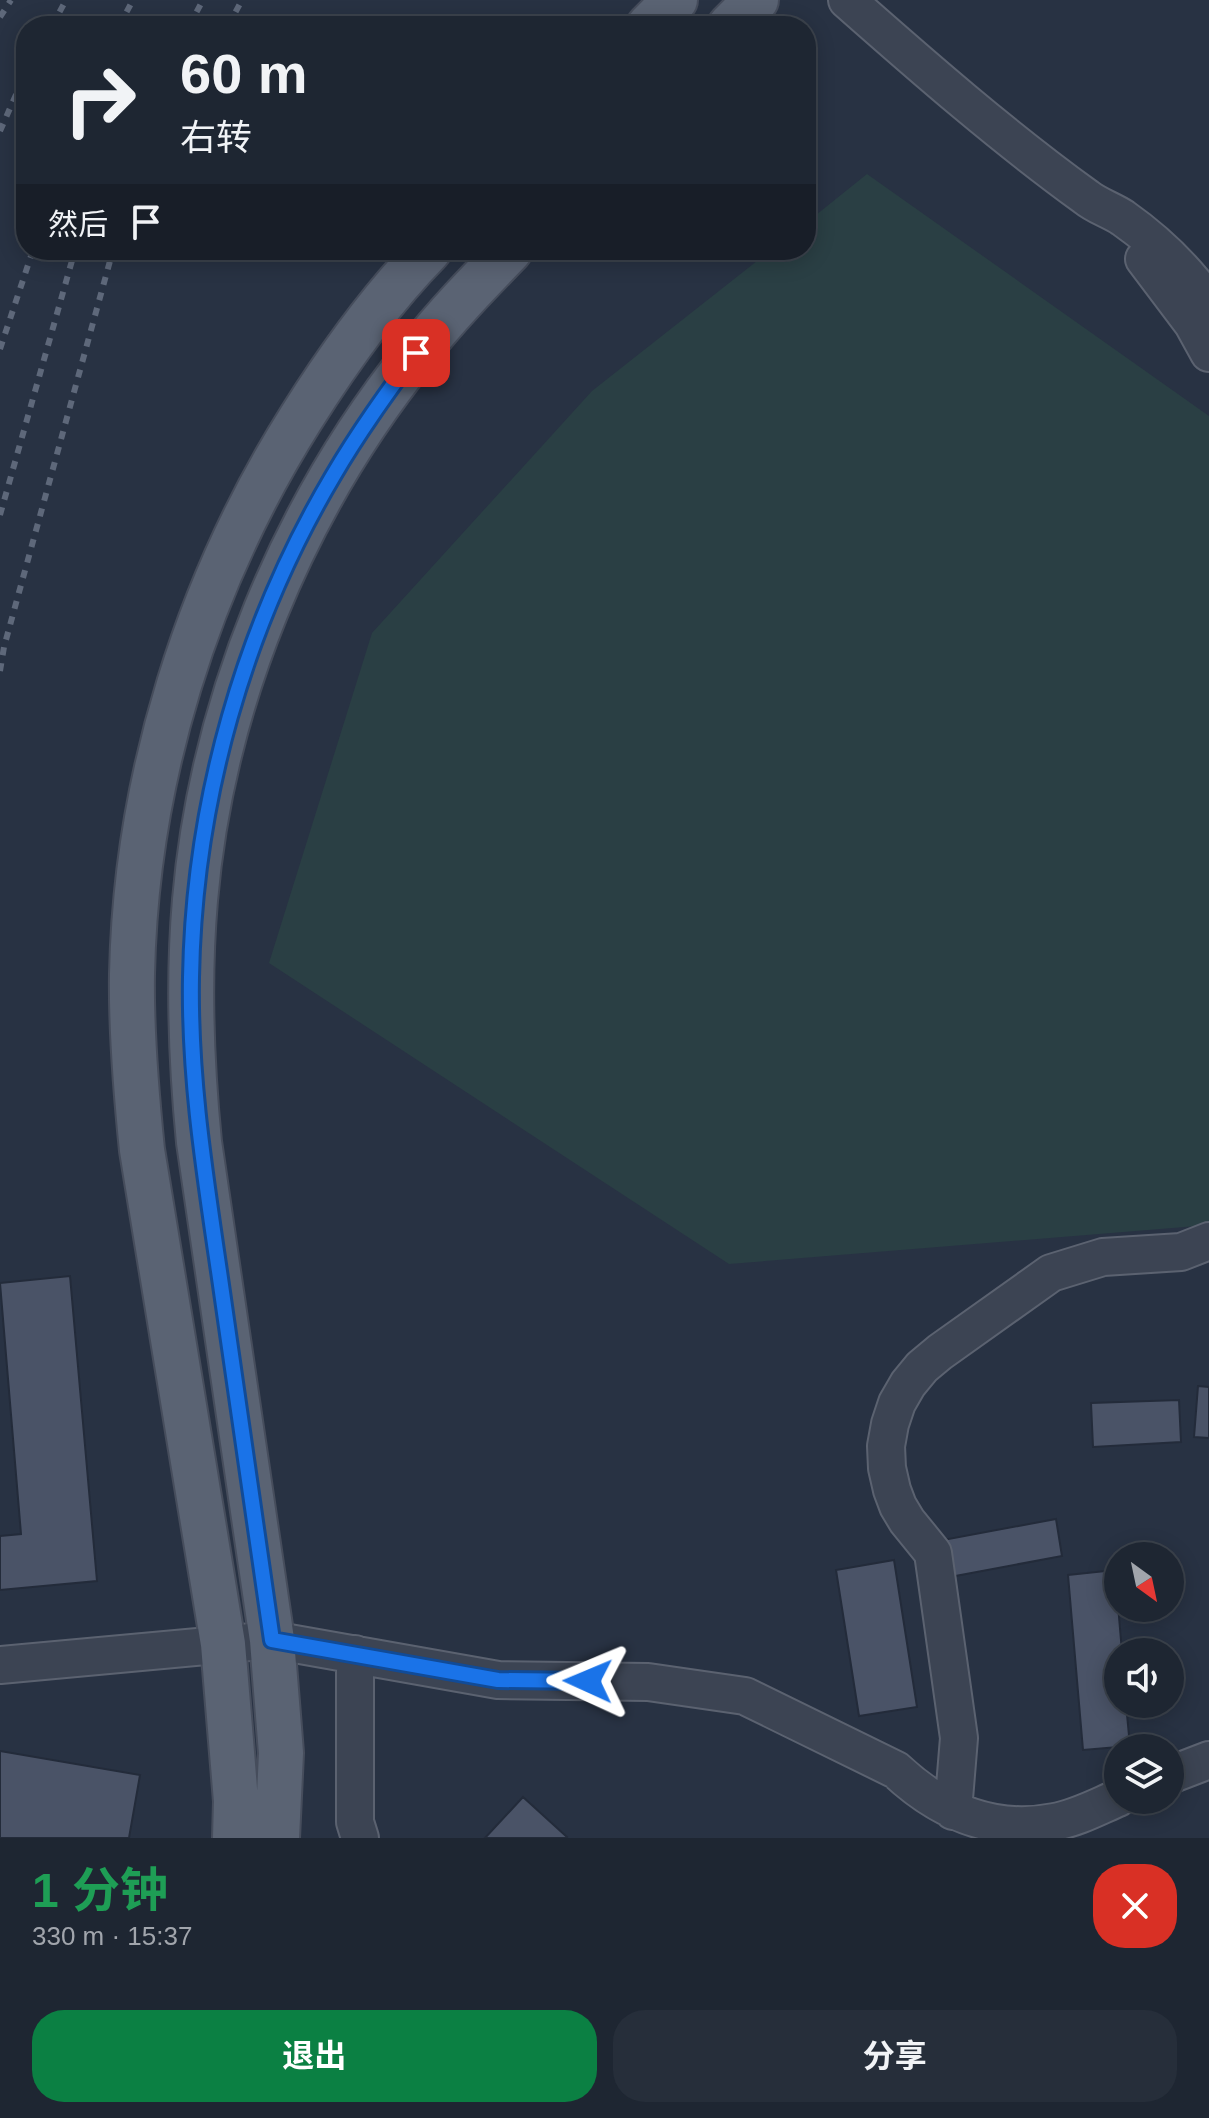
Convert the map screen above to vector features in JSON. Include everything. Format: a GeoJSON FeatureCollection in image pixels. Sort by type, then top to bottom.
{"type":"FeatureCollection","features":[{"type":"Feature","properties":{"kind":"main road"},"geometry":{"type":"LineString","coordinates":[[659,16],[675,0]]}},
{"type":"Feature","properties":{"kind":"main road"},"geometry":{"type":"LineString","coordinates":[[740,16],[756,0]]}},
{"type":"Feature","properties":{"kind":"main road"},"geometry":{"type":"LineString","coordinates":[[235,1838],[236,1801],[223,1644],[142,1150],[135,1090],[132,971],[138,893],[148,815],[164,738],[186,662],[213,589],[245,517],[282,447],[324,381],[371,317],[420,260]]}},
{"type":"Feature","properties":{"kind":"main road"},"geometry":{"type":"LineString","coordinates":[[277,1838],[281,1753],[272,1640],[193,1085],[191,973],[195,899],[205,825],[241,680],[266,610],[304,529],[332,476],[372,413],[416,353],[500,260]]}},
{"type":"Feature","properties":{"kind":"street"},"geometry":{"type":"LineString","coordinates":[[847,0],[931,75],[1089,200],[1127,238],[1162,280],[1209,353]]}},
{"type":"Feature","properties":{"kind":"street"},"geometry":{"type":"LineString","coordinates":[[1089,200],[1120,216],[1149,237],[1175,261],[1209,303]]}},
{"type":"Feature","properties":{"kind":"street"},"geometry":{"type":"LineString","coordinates":[[953,1811],[959,1738],[933,1553],[898,1506],[887,1468],[886,1446],[897,1403],[922,1367],[1051,1273],[1103,1257],[1181,1252],[1209,1241]]}},
{"type":"Feature","properties":{"kind":"street"},"geometry":{"type":"LineString","coordinates":[[0,1665],[272,1640],[498,1680],[648,1682],[745,1696],[896,1770],[933,1800],[976,1819],[1002,1824],[1056,1822],[1104,1804]]}},
{"type":"Feature","properties":{"kind":"street"},"geometry":{"type":"LineString","coordinates":[[355,1654],[355,1822],[360,1838]]}},
{"type":"Feature","properties":{"kind":"street"},"geometry":{"type":"LineString","coordinates":[[1184,1770],[1209,1760]]}},
{"type":"Feature","properties":{"kind":"green space"},"geometry":{"type":"Polygon","coordinates":[[[867,174],[1209,416],[1209,1225],[729,1264],[269,963],[372,633],[592,391],[758,260],[816,260],[816,215],[867,174]]]}},
{"type":"Feature","properties":{"kind":"building"},"geometry":{"type":"Polygon","coordinates":[[[70,1276],[97,1581],[0,1590],[0,1536],[21,1534],[0,1283],[70,1276]]]}},
{"type":"Feature","properties":{"kind":"building"},"geometry":{"type":"Polygon","coordinates":[[[1198,1386],[1209,1387],[1209,1438],[1194,1437],[1198,1386]]]}},
{"type":"Feature","properties":{"kind":"building"},"geometry":{"type":"Polygon","coordinates":[[[1179,1400],[1181,1442],[1093,1447],[1091,1403],[1179,1400]]]}},
{"type":"Feature","properties":{"kind":"building"},"geometry":{"type":"Polygon","coordinates":[[[1056,1519],[1062,1556],[950,1577],[943,1540],[1056,1519]]]}},
{"type":"Feature","properties":{"kind":"building"},"geometry":{"type":"Polygon","coordinates":[[[894,1560],[917,1707],[859,1716],[836,1570],[894,1560]]]}},
{"type":"Feature","properties":{"kind":"building"},"geometry":{"type":"Polygon","coordinates":[[[1104,1571],[1104,1622],[1119,1622],[1121,1638],[1104,1638],[1104,1718],[1127,1718],[1129,1734],[1104,1734],[1104,1748],[1083,1750],[1068,1575],[1104,1571]]]}},
{"type":"Feature","properties":{"kind":"building"},"geometry":{"type":"Polygon","coordinates":[[[0,1751],[140,1775],[129,1838],[0,1838],[0,1751]]]}},
{"type":"Feature","properties":{"kind":"building"},"geometry":{"type":"Polygon","coordinates":[[[523,1797],[567,1837],[485,1838],[523,1797]]]}},
{"type":"Feature","properties":{"kind":"railway"},"geometry":{"type":"LineString","coordinates":[[0,17],[11,0]]}},
{"type":"Feature","properties":{"kind":"railway"},"geometry":{"type":"LineString","coordinates":[[57,16],[66,0]]}},
{"type":"Feature","properties":{"kind":"railway"},"geometry":{"type":"LineString","coordinates":[[124,16],[133,0]]}},
{"type":"Feature","properties":{"kind":"railway"},"geometry":{"type":"LineString","coordinates":[[194,16],[203,0]]}},
{"type":"Feature","properties":{"kind":"railway"},"geometry":{"type":"LineString","coordinates":[[233,16],[242,0]]}},
{"type":"Feature","properties":{"kind":"railway"},"geometry":{"type":"LineString","coordinates":[[0,131],[16,95]]}},
{"type":"Feature","properties":{"kind":"railway"},"geometry":{"type":"LineString","coordinates":[[0,349],[30,260]]}},
{"type":"Feature","properties":{"kind":"railway"},"geometry":{"type":"LineString","coordinates":[[0,515],[72,260]]}},
{"type":"Feature","properties":{"kind":"railway"},"geometry":{"type":"LineString","coordinates":[[0,671],[110,260]]}},
{"type":"Feature","properties":{"kind":"route"},"geometry":{"type":"LineString","coordinates":[[416,353],[372,413],[332,476],[297,542],[266,610],[241,680],[221,752],[205,825],[195,899],[190,1029],[199,1142],[272,1640],[498,1680],[588,1681]]}}]}
